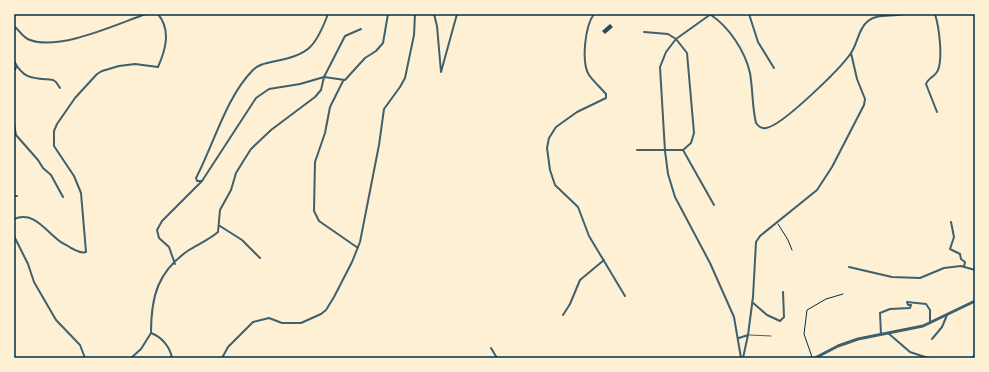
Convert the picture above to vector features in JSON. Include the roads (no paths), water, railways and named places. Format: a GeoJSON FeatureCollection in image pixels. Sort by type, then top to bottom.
{"type":"FeatureCollection","features":[{"type":"Feature","properties":{"kind":"street"},"geometry":{"type":"LineString","coordinates":[[14,27],[24,37],[31,41],[62,42],[90,34],[146,14]]}},
{"type":"Feature","properties":{"kind":"street"},"geometry":{"type":"LineString","coordinates":[[14,219],[19,217],[30,218],[38,222],[59,241],[81,253],[86,252],[82,193],[74,176],[54,146],[54,131],[62,115],[97,74],[119,66],[135,64],[158,67],[165,48],[166,28],[158,14]]}},
{"type":"Feature","properties":{"kind":"street"},"geometry":{"type":"LineString","coordinates":[[202,181],[197,181],[196,178],[242,83],[261,65],[296,57],[304,53],[315,42],[328,14]]}},
{"type":"Feature","properties":{"kind":"street"},"geometry":{"type":"LineString","coordinates":[[358,248],[319,221],[314,211],[315,162],[325,133],[330,107],[343,81],[350,76],[365,58],[376,51],[383,43],[388,14]]}},
{"type":"Feature","properties":{"kind":"street"},"geometry":{"type":"LineString","coordinates":[[222,358],[228,347],[253,322],[269,318],[282,323],[296,324],[311,320],[321,314],[334,297],[358,248],[379,145],[384,109],[405,78],[414,35],[415,14]]}},
{"type":"Feature","properties":{"kind":"street"},"geometry":{"type":"LineString","coordinates":[[434,14],[439,42],[441,72],[451,41],[456,14]]}},
{"type":"Feature","properties":{"kind":"street"},"geometry":{"type":"LineString","coordinates":[[594,14],[588,23],[586,38],[586,64],[589,75],[606,94],[606,98],[577,112],[556,127],[549,138],[547,148],[550,170],[555,185],[578,207],[589,236],[625,296]]}},
{"type":"Feature","properties":{"kind":"street"},"geometry":{"type":"LineString","coordinates":[[742,358],[734,317],[710,263],[675,197],[668,174],[665,151],[660,66],[666,52],[676,39],[710,14],[727,28],[746,61],[750,75],[755,118],[760,128],[768,128],[786,116],[829,79],[851,53],[862,28],[868,21],[876,17],[904,14]]}},
{"type":"Feature","properties":{"kind":"street"},"geometry":{"type":"LineString","coordinates":[[749,14],[758,42],[774,68]]}},
{"type":"Feature","properties":{"kind":"street"},"geometry":{"type":"LineString","coordinates":[[935,14],[939,32],[939,66],[936,73],[926,84],[937,112]]}},
{"type":"Feature","properties":{"kind":"street"},"geometry":{"type":"LineString","coordinates":[[132,358],[141,349],[151,333],[151,312],[157,286],[163,275],[185,253],[216,234],[220,226],[220,210],[231,190],[236,172],[251,150],[272,130],[314,98],[321,90],[324,77],[345,36],[361,29]]}},
{"type":"Feature","properties":{"kind":"street"},"geometry":{"type":"LineString","coordinates":[[637,150],[683,150],[691,143],[694,133],[688,56],[676,39],[668,34],[644,32]]}},
{"type":"Feature","properties":{"kind":"street"},"geometry":{"type":"LineString","coordinates":[[742,358],[748,335],[752,302],[755,245],[760,236],[778,224],[813,195],[820,186],[864,105],[865,99],[857,79],[851,53]]}},
{"type":"Feature","properties":{"kind":"street"},"geometry":{"type":"LineString","coordinates":[[14,61],[26,77],[53,80],[60,88]]}},
{"type":"Feature","properties":{"kind":"street"},"geometry":{"type":"LineString","coordinates":[[14,71],[17,66]]}},
{"type":"Feature","properties":{"kind":"street"},"geometry":{"type":"LineString","coordinates":[[174,264],[169,247],[159,238],[157,230],[162,221],[202,181],[256,98],[269,89],[300,84],[324,77],[343,81]]}},
{"type":"Feature","properties":{"kind":"street"},"geometry":{"type":"LineString","coordinates":[[14,124],[16,135],[43,168],[51,175],[63,198]]}},
{"type":"Feature","properties":{"kind":"street"},"geometry":{"type":"LineString","coordinates":[[683,150],[714,205]]}},
{"type":"Feature","properties":{"kind":"street"},"geometry":{"type":"LineString","coordinates":[[951,222],[954,237],[950,250],[960,254],[961,259],[965,262],[964,267]]}},
{"type":"Feature","properties":{"kind":"street"},"geometry":{"type":"LineString","coordinates":[[220,226],[242,240],[260,258]]}},
{"type":"Feature","properties":{"kind":"street"},"geometry":{"type":"LineString","coordinates":[[14,236],[28,264],[34,282],[56,320],[80,345],[85,358]]}},
{"type":"Feature","properties":{"kind":"street"},"geometry":{"type":"LineString","coordinates":[[563,315],[570,304],[580,280],[604,260]]}},
{"type":"Feature","properties":{"kind":"street"},"geometry":{"type":"LineString","coordinates":[[848,267],[892,277],[920,278],[944,268],[964,267],[975,270]]}},
{"type":"Feature","properties":{"kind":"street"},"geometry":{"type":"LineString","coordinates":[[752,302],[767,315],[780,321],[784,317],[783,292]]}},
{"type":"Feature","properties":{"kind":"street"},"geometry":{"type":"LineString","coordinates":[[815,358],[838,346],[881,334],[917,328],[975,301]]}},
{"type":"Feature","properties":{"kind":"street"},"geometry":{"type":"LineString","coordinates":[[881,334],[880,313],[890,309],[910,308],[911,305],[908,306],[907,302],[926,304],[930,310],[930,323]]}},
{"type":"Feature","properties":{"kind":"street"},"geometry":{"type":"LineString","coordinates":[[932,339],[942,327],[947,315]]}},
{"type":"Feature","properties":{"kind":"street"},"geometry":{"type":"LineString","coordinates":[[151,333],[163,340],[171,352],[172,358]]}},
{"type":"Feature","properties":{"kind":"street"},"geometry":{"type":"LineString","coordinates":[[888,333],[918,357],[928,358]]}},
{"type":"Feature","properties":{"kind":"street"},"geometry":{"type":"LineString","coordinates":[[739,338],[748,335]]}},
{"type":"Feature","properties":{"kind":"street"},"geometry":{"type":"LineString","coordinates":[[491,348],[497,358]]}},
{"type":"Feature","properties":{"kind":"lane"},"geometry":{"type":"LineString","coordinates":[[748,335],[771,336]]}}]}
